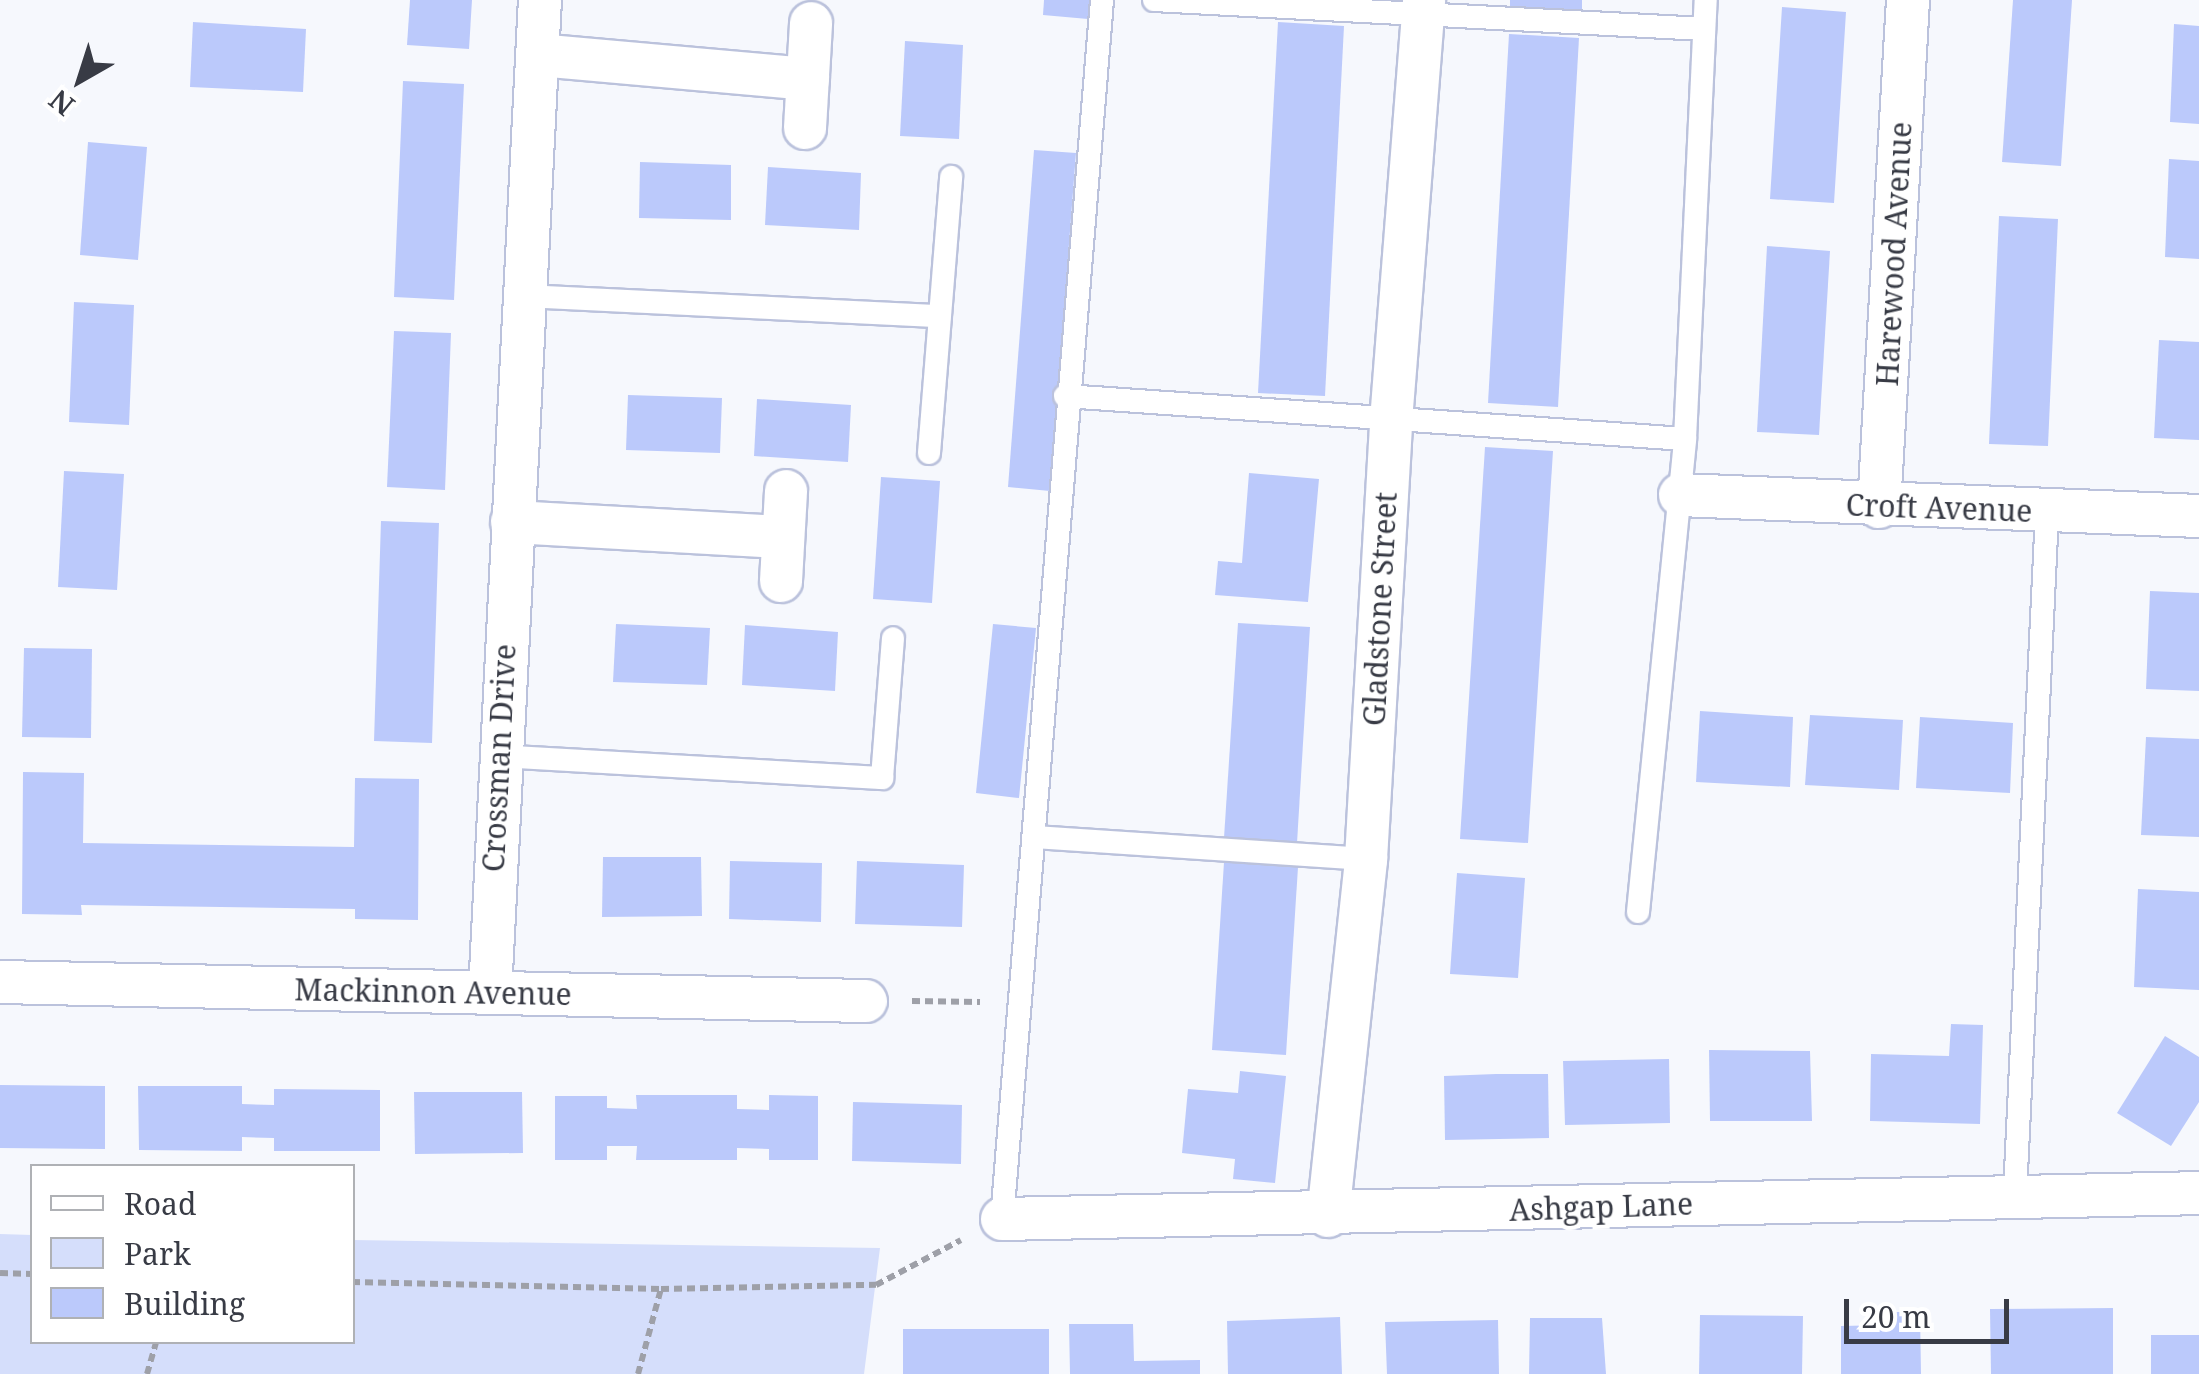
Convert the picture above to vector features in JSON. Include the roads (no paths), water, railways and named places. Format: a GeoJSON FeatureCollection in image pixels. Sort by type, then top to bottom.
{"type":"FeatureCollection","features":[{"type":"Feature","properties":{"kind":"street","name":"Crossman Drive"},"geometry":{"type":"LineString","coordinates":[[490,993],[498,756],[540,0]]}},
{"type":"Feature","properties":{"kind":"street","name":"Harewood Avenue"},"geometry":{"type":"LineString","coordinates":[[1880,507],[1908,0]]}},
{"type":"Feature","properties":{"kind":"street","name":"Gladstone Street"},"geometry":{"type":"LineString","coordinates":[[1328,1216],[1366,858],[1391,421],[1424,9]]}},
{"type":"Feature","properties":{"kind":"street"},"geometry":{"type":"LineString","coordinates":[[805,128],[811,24]]}},
{"type":"Feature","properties":{"kind":"street"},"geometry":{"type":"LineString","coordinates":[[538,54],[808,79]]}},
{"type":"Feature","properties":{"kind":"street"},"geometry":{"type":"LineString","coordinates":[[781,581],[786,491]]}},
{"type":"Feature","properties":{"kind":"street","name":"Croft Avenue"},"geometry":{"type":"LineString","coordinates":[[1680,495],[1880,507],[2199,516]]}},
{"type":"Feature","properties":{"kind":"street"},"geometry":{"type":"LineString","coordinates":[[512,522],[782,537]]}},
{"type":"Feature","properties":{"kind":"street","name":"Mackinnon Avenue"},"geometry":{"type":"LineString","coordinates":[[0,982],[866,1000]]}},
{"type":"Feature","properties":{"kind":"street","name":"Ashgap Lane"},"geometry":{"type":"LineString","coordinates":[[1002,1219],[1328,1216],[2015,1194],[2199,1193]]}},
{"type":"Feature","properties":{"kind":"lane"},"geometry":{"type":"LineString","coordinates":[[1002,1219],[1066,396],[1102,0]]}},
{"type":"Feature","properties":{"kind":"lane"},"geometry":{"type":"LineString","coordinates":[[1154,0],[1424,9],[1704,29]]}},
{"type":"Feature","properties":{"kind":"lane"},"geometry":{"type":"LineString","coordinates":[[1638,912],[1680,495],[1706,0]]}},
{"type":"Feature","properties":{"kind":"lane"},"geometry":{"type":"LineString","coordinates":[[929,453],[951,176]]}},
{"type":"Feature","properties":{"kind":"lane"},"geometry":{"type":"LineString","coordinates":[[525,296],[940,316]]}},
{"type":"Feature","properties":{"kind":"lane"},"geometry":{"type":"LineString","coordinates":[[1066,396],[1684,438]]}},
{"type":"Feature","properties":{"kind":"lane"},"geometry":{"type":"LineString","coordinates":[[2015,1194],[2047,512]]}},
{"type":"Feature","properties":{"kind":"lane"},"geometry":{"type":"LineString","coordinates":[[498,756],[882,778],[893,638]]}},
{"type":"Feature","properties":{"kind":"lane"},"geometry":{"type":"LineString","coordinates":[[1034,837],[1366,858]]}}]}
